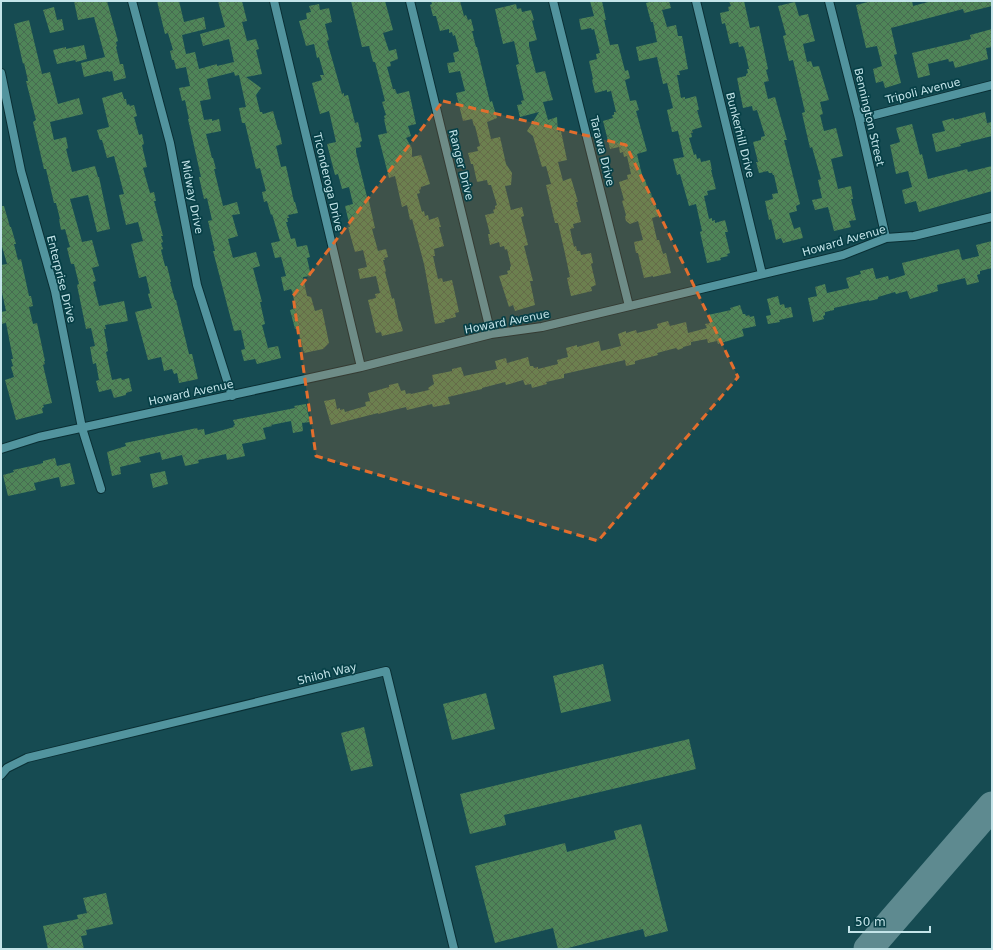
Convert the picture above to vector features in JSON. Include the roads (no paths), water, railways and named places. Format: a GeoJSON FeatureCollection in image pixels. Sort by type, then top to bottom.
{"type":"FeatureCollection","features":[{"type":"Feature","properties":{"kind":"street","name":"Midway Drive"},"geometry":{"type":"LineString","coordinates":[[132,1],[170,143],[197,285],[232,396]]}},
{"type":"Feature","properties":{"kind":"street","name":"Ticonderoga Drive"},"geometry":{"type":"LineString","coordinates":[[274,1],[361,367]]}},
{"type":"Feature","properties":{"kind":"street","name":"Ranger Drive"},"geometry":{"type":"LineString","coordinates":[[410,1],[491,334]]}},
{"type":"Feature","properties":{"kind":"street","name":"Tarawa Drive"},"geometry":{"type":"LineString","coordinates":[[553,1],[630,306]]}},
{"type":"Feature","properties":{"kind":"street","name":"Bunkerhill Drive"},"geometry":{"type":"LineString","coordinates":[[696,1],[762,274]]}},
{"type":"Feature","properties":{"kind":"street","name":"Bennington Street"},"geometry":{"type":"LineString","coordinates":[[829,1],[859,119],[886,238]]}},
{"type":"Feature","properties":{"kind":"street","name":"Enterprise Drive"},"geometry":{"type":"LineString","coordinates":[[1,73],[21,170],[55,291],[82,428],[101,489]]}},
{"type":"Feature","properties":{"kind":"street","name":"Tripoli Avenue"},"geometry":{"type":"LineString","coordinates":[[859,119],[992,85]]}},
{"type":"Feature","properties":{"kind":"street","name":"Howard Avenue"},"geometry":{"type":"LineString","coordinates":[[1,449],[39,437],[361,367],[491,334],[542,327],[843,255],[886,238],[914,236],[992,217]]}},
{"type":"Feature","properties":{"kind":"street","name":"Shiloh Way"},"geometry":{"type":"LineString","coordinates":[[1,775],[7,768],[27,758],[386,672],[454,949]]}}]}
